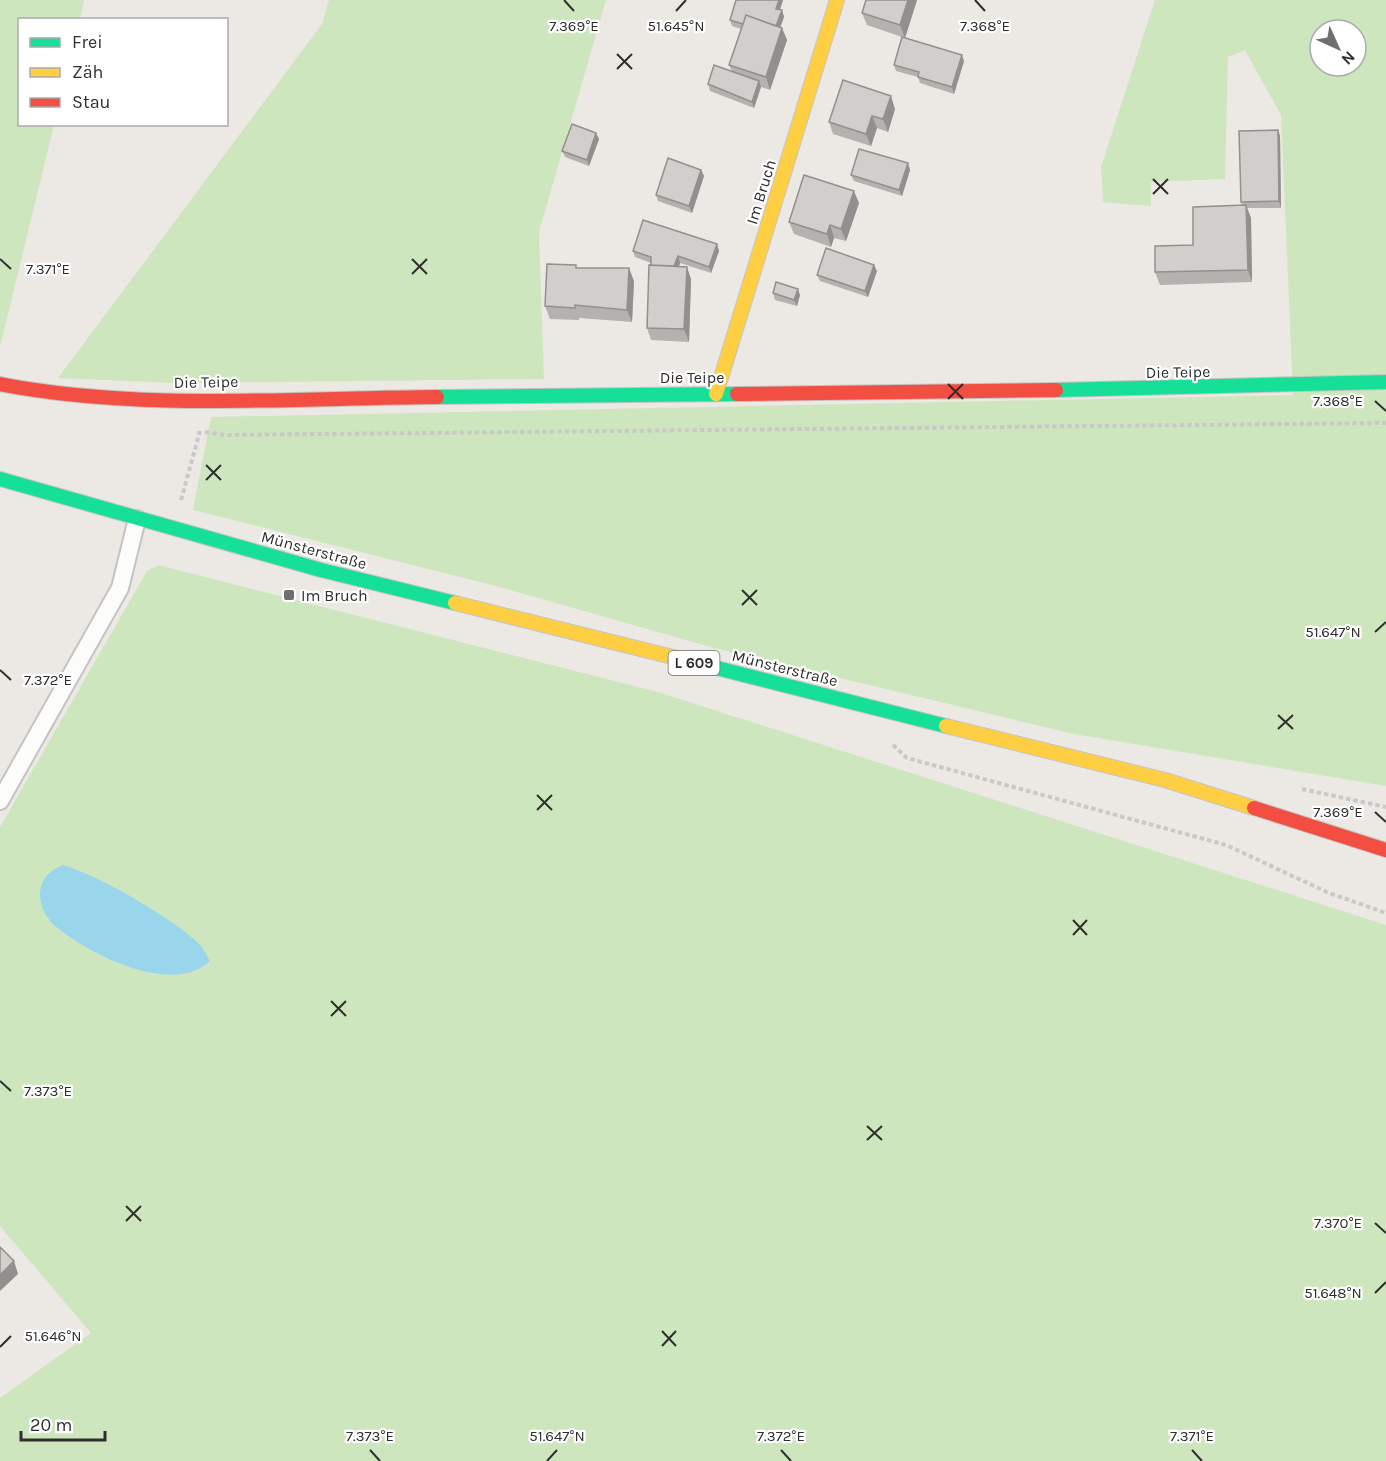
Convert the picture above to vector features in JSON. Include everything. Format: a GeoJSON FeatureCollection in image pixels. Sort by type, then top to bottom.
{"type":"FeatureCollection","features":[{"type":"Feature","properties":{"kind":"street","name":"Im Bruch"},"geometry":{"type":"LineString","coordinates":[[717,394],[837,0]]}},
{"type":"Feature","properties":{"kind":"street","name":"Die Teipe"},"geometry":{"type":"LineString","coordinates":[[0,384],[36,391],[138,400],[1184,388],[1386,382]]}},
{"type":"Feature","properties":{"kind":"street","name":"Münsterstraße"},"geometry":{"type":"LineString","coordinates":[[0,479],[321,570],[1165,780],[1386,850]]}},
{"type":"Feature","properties":{"kind":"lane"},"geometry":{"type":"LineString","coordinates":[[0,801],[120,588],[137,519]]}},
{"type":"Feature","properties":{"kind":"path"},"geometry":{"type":"LineString","coordinates":[[172,529],[200,431],[200,399]]}},
{"type":"Feature","properties":{"kind":"path"},"geometry":{"type":"LineString","coordinates":[[200,431],[225,435],[1386,423]]}},
{"type":"Feature","properties":{"kind":"path"},"geometry":{"type":"LineString","coordinates":[[891,743],[908,758],[1226,845],[1329,892],[1386,913]]}},
{"type":"Feature","properties":{"kind":"green space"},"geometry":{"type":"Polygon","coordinates":[[[0,0],[84,0],[80,18],[18,18],[18,126],[54,126],[0,347],[0,0]]]}},
{"type":"Feature","properties":{"kind":"green space"},"geometry":{"type":"Polygon","coordinates":[[[329,0],[606,0],[539,232],[544,379],[174,383],[58,378],[322,24],[329,0]]]}},
{"type":"Feature","properties":{"kind":"green space"},"geometry":{"type":"Polygon","coordinates":[[[1155,0],[1386,0],[1386,786],[1074,734],[714,648],[492,585],[193,510],[211,417],[1293,395],[1281,115],[1245,50],[1228,57],[1225,179],[1151,182],[1151,206],[1103,202],[1101,167],[1155,0]]]}},
{"type":"Feature","properties":{"kind":"green space"},"geometry":{"type":"Polygon","coordinates":[[[158,565],[658,692],[1386,925],[1386,1461],[0,1461],[0,1398],[91,1333],[0,1226],[0,827],[147,571],[158,565]]]}},
{"type":"Feature","properties":{"kind":"water"},"geometry":{"type":"Polygon","coordinates":[[[63,865],[96,878],[155,911],[200,945],[210,961],[194,971],[176,975],[155,973],[112,960],[74,940],[51,922],[41,904],[41,886],[53,870],[63,865]]]}},
{"type":"Feature","properties":{"kind":"building"},"geometry":{"type":"Polygon","coordinates":[[[736,0],[779,0],[776,9],[782,10],[776,26],[746,15],[743,24],[730,20],[736,0]]]}},
{"type":"Feature","properties":{"kind":"building"},"geometry":{"type":"Polygon","coordinates":[[[866,0],[908,0],[900,25],[862,13],[866,0]]]}},
{"type":"Feature","properties":{"kind":"building"},"geometry":{"type":"Polygon","coordinates":[[[746,15],[782,28],[766,77],[729,65],[746,15]]]}},
{"type":"Feature","properties":{"kind":"building"},"geometry":{"type":"Polygon","coordinates":[[[902,37],[962,55],[952,87],[918,77],[919,72],[894,65],[902,37]]]}},
{"type":"Feature","properties":{"kind":"building"},"geometry":{"type":"Polygon","coordinates":[[[714,65],[759,81],[752,102],[708,84],[714,65]]]}},
{"type":"Feature","properties":{"kind":"building"},"geometry":{"type":"Polygon","coordinates":[[[843,80],[891,96],[883,119],[872,116],[866,134],[829,122],[843,80]]]}},
{"type":"Feature","properties":{"kind":"building"},"geometry":{"type":"Polygon","coordinates":[[[572,124],[596,133],[587,160],[562,151],[572,124]]]}},
{"type":"Feature","properties":{"kind":"building"},"geometry":{"type":"Polygon","coordinates":[[[1278,130],[1279,201],[1241,202],[1239,131],[1278,130]]]}},
{"type":"Feature","properties":{"kind":"building"},"geometry":{"type":"Polygon","coordinates":[[[859,149],[908,163],[899,190],[851,175],[859,149]]]}},
{"type":"Feature","properties":{"kind":"building"},"geometry":{"type":"Polygon","coordinates":[[[668,158],[701,170],[689,206],[656,195],[668,158]]]}},
{"type":"Feature","properties":{"kind":"building"},"geometry":{"type":"Polygon","coordinates":[[[804,175],[854,191],[841,229],[830,225],[827,234],[789,222],[804,175]]]}},
{"type":"Feature","properties":{"kind":"building"},"geometry":{"type":"Polygon","coordinates":[[[1246,205],[1248,270],[1155,272],[1155,246],[1193,245],[1193,207],[1246,205]]]}},
{"type":"Feature","properties":{"kind":"building"},"geometry":{"type":"Polygon","coordinates":[[[643,220],[717,244],[709,267],[678,256],[674,266],[651,265],[651,257],[633,251],[643,220]]]}},
{"type":"Feature","properties":{"kind":"building"},"geometry":{"type":"Polygon","coordinates":[[[826,248],[874,265],[865,291],[817,275],[826,248]]]}},
{"type":"Feature","properties":{"kind":"building"},"geometry":{"type":"Polygon","coordinates":[[[547,264],[576,265],[576,268],[629,268],[627,310],[575,305],[575,308],[545,306],[547,264]]]}},
{"type":"Feature","properties":{"kind":"building"},"geometry":{"type":"Polygon","coordinates":[[[649,265],[687,267],[684,329],[647,328],[649,265]]]}},
{"type":"Feature","properties":{"kind":"building"},"geometry":{"type":"Polygon","coordinates":[[[776,282],[798,289],[794,300],[773,293],[776,282]]]}},
{"type":"Feature","properties":{"kind":"building"},"geometry":{"type":"Polygon","coordinates":[[[0,1247],[14,1261],[0,1275],[0,1247]]]}},
{"type":"Feature","properties":{"kind":"traffic: fast"},"geometry":{"type":"LineString","coordinates":[[1056,390],[1386,382]]}},
{"type":"Feature","properties":{"kind":"traffic: fast"},"geometry":{"type":"LineString","coordinates":[[437,397],[737,394]]}},
{"type":"Feature","properties":{"kind":"traffic: fast"},"geometry":{"type":"LineString","coordinates":[[0,479],[321,570],[455,603]]}},
{"type":"Feature","properties":{"kind":"traffic: fast"},"geometry":{"type":"LineString","coordinates":[[697,663],[946,726]]}},
{"type":"Feature","properties":{"kind":"traffic: slow"},"geometry":{"type":"LineString","coordinates":[[716,394],[837,0]]}},
{"type":"Feature","properties":{"kind":"traffic: slow"},"geometry":{"type":"LineString","coordinates":[[455,603],[697,663]]}},
{"type":"Feature","properties":{"kind":"traffic: slow"},"geometry":{"type":"LineString","coordinates":[[946,726],[1165,780],[1254,808]]}},
{"type":"Feature","properties":{"kind":"traffic: jam"},"geometry":{"type":"LineString","coordinates":[[0,384],[107,398],[162,400],[437,397]]}},
{"type":"Feature","properties":{"kind":"traffic: jam"},"geometry":{"type":"LineString","coordinates":[[737,394],[1056,390]]}},
{"type":"Feature","properties":{"kind":"traffic: jam"},"geometry":{"type":"LineString","coordinates":[[1254,808],[1386,850]]}},
{"type":"Feature","properties":{"kind":"place","name":"Im Bruch"},"geometry":{"type":"Point","coordinates":[289,595]}}]}
